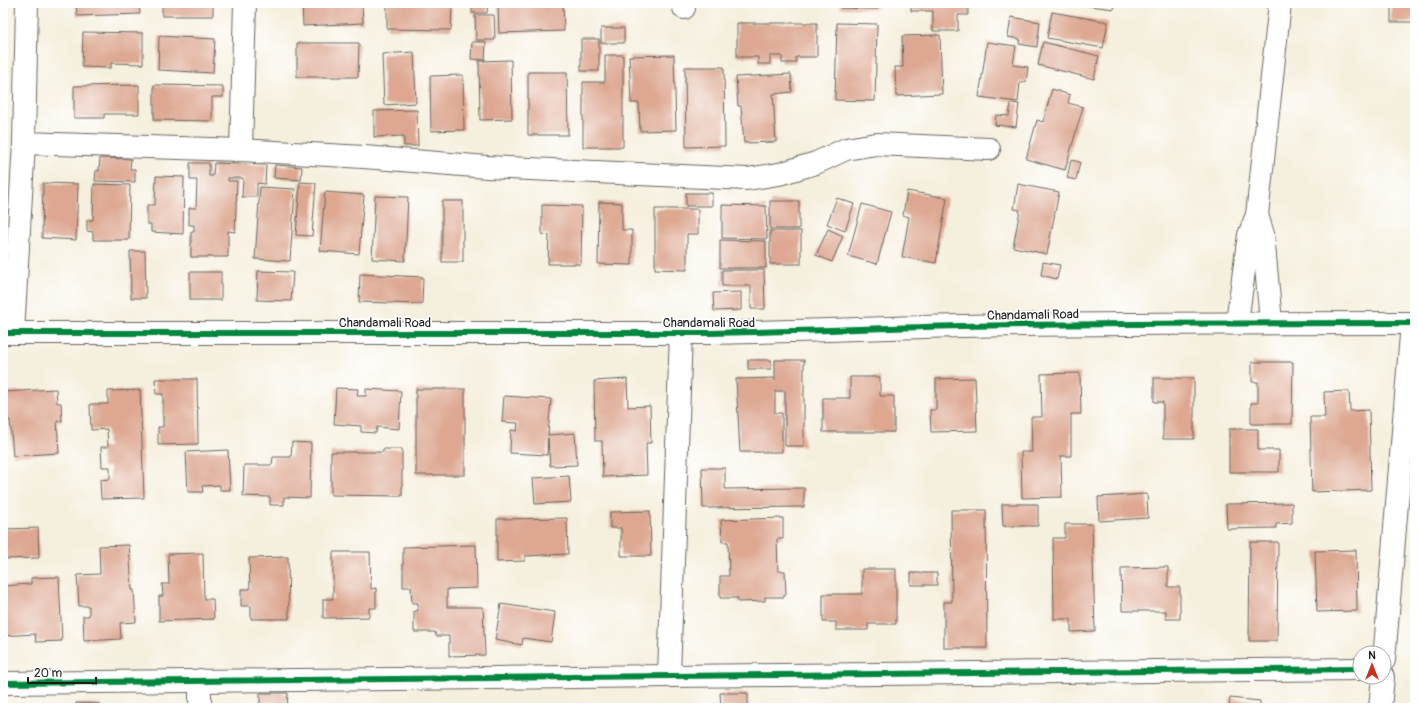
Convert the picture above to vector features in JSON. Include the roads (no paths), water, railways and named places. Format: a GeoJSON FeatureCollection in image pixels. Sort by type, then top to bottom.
{"type":"FeatureCollection","features":[{"type":"Feature","properties":{"kind":"street"},"geometry":{"type":"LineString","coordinates":[[8,333],[24,143],[27,3]]}},
{"type":"Feature","properties":{"kind":"street"},"geometry":{"type":"LineString","coordinates":[[241,150],[246,3]]}},
{"type":"Feature","properties":{"kind":"street"},"geometry":{"type":"LineString","coordinates":[[1237,322],[1249,235],[1258,215],[1280,3]]}},
{"type":"Feature","properties":{"kind":"street"},"geometry":{"type":"LineString","coordinates":[[24,143],[241,150],[364,157],[487,167],[747,179],[779,174],[816,163],[846,149],[876,144],[989,149]]}},
{"type":"Feature","properties":{"kind":"street"},"geometry":{"type":"LineString","coordinates":[[1258,215],[1263,234],[1271,322]]}},
{"type":"Feature","properties":{"kind":"street","name":"Chandamali Road"},"geometry":{"type":"LineString","coordinates":[[8,333],[681,334],[781,333],[959,326],[1237,322],[1414,322]]}},
{"type":"Feature","properties":{"kind":"street"},"geometry":{"type":"LineString","coordinates":[[1385,645],[1414,322]]}},
{"type":"Feature","properties":{"kind":"street"},"geometry":{"type":"LineString","coordinates":[[669,676],[681,334]]}},
{"type":"Feature","properties":{"kind":"street"},"geometry":{"type":"LineString","coordinates":[[3,683],[1352,669]]}},
{"type":"Feature","properties":{"kind":"street"},"geometry":{"type":"LineString","coordinates":[[200,680],[200,708]]}},
{"type":"Feature","properties":{"kind":"street"},"geometry":{"type":"LineString","coordinates":[[1380,708],[1382,685]]}}]}
